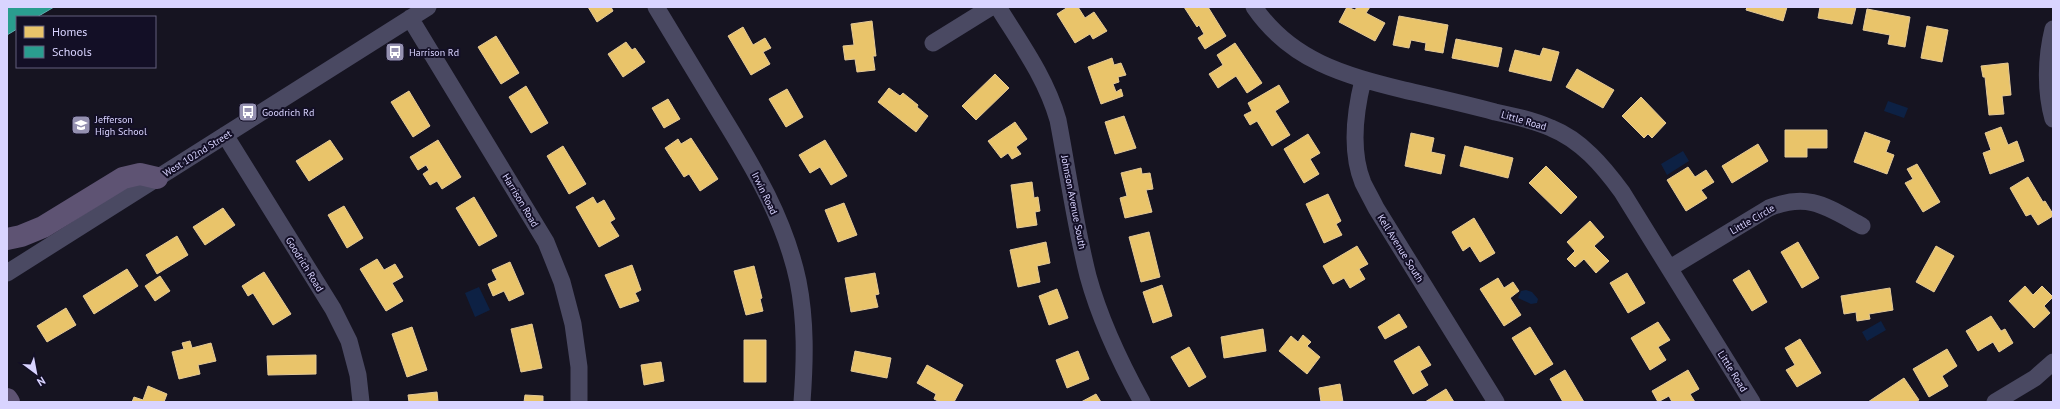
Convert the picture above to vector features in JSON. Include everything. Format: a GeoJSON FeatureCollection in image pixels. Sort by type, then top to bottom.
{"type":"FeatureCollection","features":[{"type":"Feature","properties":{"kind":"main road"},"geometry":{"type":"LineString","coordinates":[[7,239],[21,236],[43,227],[123,178],[140,174],[157,178]]}},
{"type":"Feature","properties":{"kind":"street","name":"West 102nd Street"},"geometry":{"type":"LineString","coordinates":[[7,273],[428,7]]}},
{"type":"Feature","properties":{"kind":"street","name":"Irwin Road"},"geometry":{"type":"LineString","coordinates":[[656,7],[751,164],[771,202],[786,240],[798,281],[804,322],[805,364],[802,402]]}},
{"type":"Feature","properties":{"kind":"street"},"geometry":{"type":"LineString","coordinates":[[933,43],[991,7]]}},
{"type":"Feature","properties":{"kind":"street","name":"Johnson Avenue South"},"geometry":{"type":"LineString","coordinates":[[998,7],[1040,74],[1051,96],[1058,120],[1088,276],[1105,326],[1127,374],[1142,402]]}},
{"type":"Feature","properties":{"kind":"street","name":"Little Road"},"geometry":{"type":"LineString","coordinates":[[1254,7],[1263,20],[1284,41],[1308,58],[1335,71],[1363,80],[1521,118],[1552,128],[1579,144],[1603,166],[1622,192],[1752,402]]}},
{"type":"Feature","properties":{"kind":"street","name":"Harrison Road"},"geometry":{"type":"LineString","coordinates":[[410,18],[546,242],[562,282],[573,324],[579,367],[579,402]]}},
{"type":"Feature","properties":{"kind":"street"},"geometry":{"type":"LineString","coordinates":[[2053,29],[2050,41],[2047,76],[2053,119]]}},
{"type":"Feature","properties":{"kind":"street","name":"Kell Avenue South"},"geometry":{"type":"LineString","coordinates":[[1363,80],[1358,99],[1356,155],[1363,182],[1376,208],[1496,402]]}},
{"type":"Feature","properties":{"kind":"street","name":"Goodrich Road"},"geometry":{"type":"LineString","coordinates":[[225,135],[333,309],[349,341],[358,376],[360,402]]}},
{"type":"Feature","properties":{"kind":"street","name":"Little Circle"},"geometry":{"type":"LineString","coordinates":[[1670,268],[1769,208],[1784,202],[1801,200],[1816,203],[1862,226]]}},
{"type":"Feature","properties":{"kind":"street"},"geometry":{"type":"LineString","coordinates":[[1995,402],[2034,378],[2053,362]]}},
{"type":"Feature","properties":{"kind":"water"},"geometry":{"type":"Polygon","coordinates":[[[1888,101],[1908,108],[1904,118],[1884,111],[1888,101]]]}},
{"type":"Feature","properties":{"kind":"water"},"geometry":{"type":"Polygon","coordinates":[[[1683,151],[1689,161],[1667,175],[1661,164],[1683,151]]]}},
{"type":"Feature","properties":{"kind":"water"},"geometry":{"type":"Polygon","coordinates":[[[479,287],[490,310],[475,317],[465,293],[479,287]]]}},
{"type":"Feature","properties":{"kind":"water"},"geometry":{"type":"Polygon","coordinates":[[[1526,290],[1532,292],[1538,299],[1537,303],[1531,304],[1518,298],[1521,291],[1526,290]]]}},
{"type":"Feature","properties":{"kind":"water"},"geometry":{"type":"Polygon","coordinates":[[[1881,321],[1886,330],[1867,341],[1862,332],[1881,321]]]}},
{"type":"Feature","properties":{"kind":"building: Homes"},"geometry":{"type":"Polygon","coordinates":[[[588,7],[611,7],[613,11],[597,22],[588,7]]]}},
{"type":"Feature","properties":{"kind":"building: Homes"},"geometry":{"type":"Polygon","coordinates":[[[1068,7],[1078,7],[1085,18],[1094,12],[1107,31],[1093,39],[1090,34],[1075,43],[1057,14],[1068,7]]]}},
{"type":"Feature","properties":{"kind":"building: Homes"},"geometry":{"type":"Polygon","coordinates":[[[1184,7],[1208,7],[1226,36],[1205,49],[1198,38],[1204,34],[1199,25],[1197,27],[1184,7]]]}},
{"type":"Feature","properties":{"kind":"building: Homes"},"geometry":{"type":"Polygon","coordinates":[[[1347,7],[1355,10],[1357,7],[1370,7],[1366,13],[1385,23],[1375,41],[1339,22],[1347,7]]]}},
{"type":"Feature","properties":{"kind":"building: Homes"},"geometry":{"type":"Polygon","coordinates":[[[1747,7],[1787,7],[1783,21],[1746,10],[1747,7]]]}},
{"type":"Feature","properties":{"kind":"building: Homes"},"geometry":{"type":"Polygon","coordinates":[[[1820,7],[1856,7],[1852,24],[1818,18],[1820,7]]]}},
{"type":"Feature","properties":{"kind":"building: Homes"},"geometry":{"type":"Polygon","coordinates":[[[1867,9],[1910,17],[1905,47],[1888,44],[1890,35],[1863,30],[1867,9]]]}},
{"type":"Feature","properties":{"kind":"building: Homes"},"geometry":{"type":"Polygon","coordinates":[[[1399,16],[1448,25],[1443,53],[1425,50],[1426,43],[1411,40],[1409,48],[1393,45],[1399,16]]]}},
{"type":"Feature","properties":{"kind":"building: Homes"},"geometry":{"type":"Polygon","coordinates":[[[872,21],[876,56],[873,56],[875,70],[857,72],[855,59],[845,60],[843,46],[854,45],[851,24],[872,21]]]}},
{"type":"Feature","properties":{"kind":"building: Homes"},"geometry":{"type":"Polygon","coordinates":[[[1927,26],[1948,30],[1942,62],[1921,58],[1927,26]]]}},
{"type":"Feature","properties":{"kind":"building: Homes"},"geometry":{"type":"Polygon","coordinates":[[[743,27],[753,45],[765,38],[771,48],[763,52],[770,64],[751,75],[728,36],[743,27]]]}},
{"type":"Feature","properties":{"kind":"building: Homes"},"geometry":{"type":"Polygon","coordinates":[[[496,36],[519,73],[501,84],[478,47],[496,36]]]}},
{"type":"Feature","properties":{"kind":"building: Homes"},"geometry":{"type":"Polygon","coordinates":[[[1456,39],[1502,48],[1498,67],[1452,58],[1456,39]]]}},
{"type":"Feature","properties":{"kind":"building: Homes"},"geometry":{"type":"Polygon","coordinates":[[[626,42],[632,50],[635,48],[645,62],[623,77],[608,54],[626,42]]]}},
{"type":"Feature","properties":{"kind":"building: Homes"},"geometry":{"type":"Polygon","coordinates":[[[1235,43],[1262,83],[1247,93],[1236,76],[1218,88],[1209,74],[1223,65],[1217,55],[1235,43]]]}},
{"type":"Feature","properties":{"kind":"building: Homes"},"geometry":{"type":"Polygon","coordinates":[[[1543,48],[1559,52],[1551,81],[1509,71],[1515,50],[1540,56],[1543,48]]]}},
{"type":"Feature","properties":{"kind":"building: Homes"},"geometry":{"type":"Polygon","coordinates":[[[1112,58],[1114,65],[1121,63],[1126,75],[1118,77],[1119,82],[1113,84],[1116,92],[1121,89],[1123,96],[1101,104],[1088,67],[1112,58]]]}},
{"type":"Feature","properties":{"kind":"building: Homes"},"geometry":{"type":"Polygon","coordinates":[[[2008,63],[2011,95],[2002,96],[2004,114],[1989,115],[1985,77],[1983,77],[1981,66],[2008,63]]]}},
{"type":"Feature","properties":{"kind":"building: Homes"},"geometry":{"type":"Polygon","coordinates":[[[1577,69],[1614,90],[1603,108],[1566,87],[1577,69]]]}},
{"type":"Feature","properties":{"kind":"building: Homes"},"geometry":{"type":"Polygon","coordinates":[[[995,74],[1009,88],[976,120],[962,106],[995,74]]]}},
{"type":"Feature","properties":{"kind":"building: Homes"},"geometry":{"type":"Polygon","coordinates":[[[1279,85],[1289,102],[1275,111],[1290,135],[1272,146],[1257,121],[1250,125],[1244,115],[1252,111],[1248,103],[1279,85]]]}},
{"type":"Feature","properties":{"kind":"building: Homes"},"geometry":{"type":"Polygon","coordinates":[[[526,86],[548,123],[531,133],[509,97],[526,86]]]}},
{"type":"Feature","properties":{"kind":"building: Homes"},"geometry":{"type":"Polygon","coordinates":[[[889,88],[900,96],[903,93],[918,105],[917,107],[928,116],[916,132],[878,102],[889,88]]]}},
{"type":"Feature","properties":{"kind":"building: Homes"},"geometry":{"type":"Polygon","coordinates":[[[787,89],[803,117],[786,127],[769,99],[787,89]]]}},
{"type":"Feature","properties":{"kind":"building: Homes"},"geometry":{"type":"Polygon","coordinates":[[[409,91],[430,126],[413,137],[391,102],[409,91]]]}},
{"type":"Feature","properties":{"kind":"building: Homes"},"geometry":{"type":"Polygon","coordinates":[[[1641,97],[1666,123],[1652,138],[1648,134],[1644,138],[1622,116],[1641,97]]]}},
{"type":"Feature","properties":{"kind":"building: Homes"},"geometry":{"type":"Polygon","coordinates":[[[668,99],[680,119],[664,128],[652,108],[668,99]]]}},
{"type":"Feature","properties":{"kind":"building: Homes"},"geometry":{"type":"Polygon","coordinates":[[[1124,116],[1136,148],[1115,154],[1105,122],[1124,116]]]}},
{"type":"Feature","properties":{"kind":"building: Homes"},"geometry":{"type":"Polygon","coordinates":[[[1015,122],[1027,139],[1016,147],[1021,154],[1012,159],[1008,153],[1001,158],[988,141],[1015,122]]]}},
{"type":"Feature","properties":{"kind":"building: Homes"},"geometry":{"type":"Polygon","coordinates":[[[2001,127],[2008,145],[2017,141],[2024,161],[1990,174],[1983,153],[1991,150],[1985,133],[2001,127]]]}},
{"type":"Feature","properties":{"kind":"building: Homes"},"geometry":{"type":"Polygon","coordinates":[[[1785,130],[1827,130],[1827,148],[1807,148],[1807,157],[1785,157],[1785,130]]]}},
{"type":"Feature","properties":{"kind":"building: Homes"},"geometry":{"type":"Polygon","coordinates":[[[1865,132],[1890,141],[1886,152],[1894,155],[1887,174],[1854,162],[1865,132]]]}},
{"type":"Feature","properties":{"kind":"building: Homes"},"geometry":{"type":"Polygon","coordinates":[[[1411,133],[1434,138],[1431,152],[1445,155],[1441,174],[1405,166],[1411,133]]]}},
{"type":"Feature","properties":{"kind":"building: Homes"},"geometry":{"type":"Polygon","coordinates":[[[1308,134],[1320,153],[1310,159],[1319,174],[1304,183],[1284,149],[1308,134]]]}},
{"type":"Feature","properties":{"kind":"building: Homes"},"geometry":{"type":"Polygon","coordinates":[[[691,138],[718,179],[700,191],[689,174],[684,177],[665,148],[678,139],[681,144],[691,138]]]}},
{"type":"Feature","properties":{"kind":"building: Homes"},"geometry":{"type":"Polygon","coordinates":[[[330,140],[343,159],[309,181],[296,161],[330,140]]]}},
{"type":"Feature","properties":{"kind":"building: Homes"},"geometry":{"type":"Polygon","coordinates":[[[438,140],[461,177],[442,189],[437,181],[430,185],[423,174],[429,170],[426,165],[418,170],[410,157],[438,140]]]}},
{"type":"Feature","properties":{"kind":"building: Homes"},"geometry":{"type":"Polygon","coordinates":[[[825,140],[847,176],[831,185],[820,167],[810,173],[799,155],[825,140]]]}},
{"type":"Feature","properties":{"kind":"building: Homes"},"geometry":{"type":"Polygon","coordinates":[[[1758,144],[1768,161],[1732,183],[1722,166],[1758,144]]]}},
{"type":"Feature","properties":{"kind":"building: Homes"},"geometry":{"type":"Polygon","coordinates":[[[563,146],[586,184],[569,194],[547,156],[563,146]]]}},
{"type":"Feature","properties":{"kind":"building: Homes"},"geometry":{"type":"Polygon","coordinates":[[[1465,146],[1513,158],[1508,178],[1460,166],[1465,146]]]}},
{"type":"Feature","properties":{"kind":"building: Homes"},"geometry":{"type":"Polygon","coordinates":[[[1917,164],[1940,202],[1923,212],[1905,183],[1913,179],[1907,169],[1917,164]]]}},
{"type":"Feature","properties":{"kind":"building: Homes"},"geometry":{"type":"Polygon","coordinates":[[[1546,166],[1577,197],[1561,214],[1529,183],[1546,166]]]}},
{"type":"Feature","properties":{"kind":"building: Homes"},"geometry":{"type":"Polygon","coordinates":[[[1688,167],[1695,177],[1706,170],[1714,182],[1701,190],[1707,198],[1686,211],[1667,180],[1688,167]]]}},
{"type":"Feature","properties":{"kind":"building: Homes"},"geometry":{"type":"Polygon","coordinates":[[[1141,168],[1142,174],[1150,173],[1153,189],[1146,190],[1152,212],[1125,218],[1120,198],[1127,196],[1121,173],[1141,168]]]}},
{"type":"Feature","properties":{"kind":"building: Homes"},"geometry":{"type":"Polygon","coordinates":[[[2028,177],[2043,202],[2045,201],[2053,214],[2053,216],[2038,225],[2031,214],[2026,216],[2010,188],[2028,177]]]}},
{"type":"Feature","properties":{"kind":"building: Homes"},"geometry":{"type":"Polygon","coordinates":[[[1032,182],[1034,198],[1038,197],[1040,211],[1035,212],[1037,225],[1017,228],[1011,185],[1032,182]]]}},
{"type":"Feature","properties":{"kind":"building: Homes"},"geometry":{"type":"Polygon","coordinates":[[[1328,194],[1341,221],[1336,224],[1342,235],[1324,243],[1306,204],[1328,194]]]}},
{"type":"Feature","properties":{"kind":"building: Homes"},"geometry":{"type":"Polygon","coordinates":[[[474,197],[497,236],[479,246],[456,208],[474,197]]]}},
{"type":"Feature","properties":{"kind":"building: Homes"},"geometry":{"type":"Polygon","coordinates":[[[593,197],[597,204],[604,200],[615,219],[610,222],[619,236],[599,247],[576,207],[593,197]]]}},
{"type":"Feature","properties":{"kind":"building: Homes"},"geometry":{"type":"Polygon","coordinates":[[[844,203],[857,235],[838,242],[825,210],[844,203]]]}},
{"type":"Feature","properties":{"kind":"building: Homes"},"geometry":{"type":"Polygon","coordinates":[[[344,206],[363,238],[347,248],[328,215],[344,206]]]}},
{"type":"Feature","properties":{"kind":"building: Homes"},"geometry":{"type":"Polygon","coordinates":[[[223,208],[235,225],[205,245],[193,227],[223,208]]]}},
{"type":"Feature","properties":{"kind":"building: Homes"},"geometry":{"type":"Polygon","coordinates":[[[1474,218],[1495,253],[1480,262],[1470,246],[1463,251],[1452,232],[1474,218]]]}},
{"type":"Feature","properties":{"kind":"building: Homes"},"geometry":{"type":"Polygon","coordinates":[[[1590,221],[1604,237],[1594,246],[1609,261],[1596,273],[1584,259],[1575,267],[1567,259],[1575,251],[1567,242],[1590,221]]]}},
{"type":"Feature","properties":{"kind":"building: Homes"},"geometry":{"type":"Polygon","coordinates":[[[1149,232],[1160,277],[1141,282],[1129,237],[1149,232]]]}},
{"type":"Feature","properties":{"kind":"building: Homes"},"geometry":{"type":"Polygon","coordinates":[[[177,236],[188,255],[157,274],[146,255],[177,236]]]}},
{"type":"Feature","properties":{"kind":"building: Homes"},"geometry":{"type":"Polygon","coordinates":[[[1046,242],[1050,263],[1037,266],[1040,282],[1018,287],[1010,250],[1046,242]]]}},
{"type":"Feature","properties":{"kind":"building: Homes"},"geometry":{"type":"Polygon","coordinates":[[[1798,242],[1819,278],[1802,288],[1781,252],[1798,242]]]}},
{"type":"Feature","properties":{"kind":"building: Homes"},"geometry":{"type":"Polygon","coordinates":[[[1357,246],[1368,264],[1359,269],[1365,279],[1350,288],[1344,278],[1333,284],[1323,266],[1357,246]]]}},
{"type":"Feature","properties":{"kind":"building: Homes"},"geometry":{"type":"Polygon","coordinates":[[[1936,246],[1954,256],[1934,292],[1916,282],[1936,246]]]}},
{"type":"Feature","properties":{"kind":"building: Homes"},"geometry":{"type":"Polygon","coordinates":[[[377,259],[384,270],[395,264],[403,277],[392,283],[403,301],[386,311],[360,269],[377,259]]]}},
{"type":"Feature","properties":{"kind":"building: Homes"},"geometry":{"type":"Polygon","coordinates":[[[510,262],[524,294],[509,301],[504,291],[493,296],[488,284],[497,280],[492,270],[510,262]]]}},
{"type":"Feature","properties":{"kind":"building: Homes"},"geometry":{"type":"Polygon","coordinates":[[[632,265],[641,290],[635,293],[639,301],[620,308],[605,275],[632,265]]]}},
{"type":"Feature","properties":{"kind":"building: Homes"},"geometry":{"type":"Polygon","coordinates":[[[754,266],[762,298],[760,299],[763,311],[746,315],[734,271],[754,266]]]}},
{"type":"Feature","properties":{"kind":"building: Homes"},"geometry":{"type":"Polygon","coordinates":[[[127,269],[138,286],[94,314],[83,296],[127,269]]]}},
{"type":"Feature","properties":{"kind":"building: Homes"},"geometry":{"type":"Polygon","coordinates":[[[1749,270],[1767,302],[1752,311],[1733,280],[1749,270]]]}},
{"type":"Feature","properties":{"kind":"building: Homes"},"geometry":{"type":"Polygon","coordinates":[[[264,272],[291,314],[273,325],[253,293],[248,296],[242,286],[264,272]]]}},
{"type":"Feature","properties":{"kind":"building: Homes"},"geometry":{"type":"Polygon","coordinates":[[[875,273],[879,294],[875,295],[878,307],[851,312],[845,278],[875,273]]]}},
{"type":"Feature","properties":{"kind":"building: Homes"},"geometry":{"type":"Polygon","coordinates":[[[1627,273],[1645,303],[1628,313],[1610,283],[1627,273]]]}},
{"type":"Feature","properties":{"kind":"building: Homes"},"geometry":{"type":"Polygon","coordinates":[[[160,276],[170,291],[155,301],[145,286],[160,276]]]}},
{"type":"Feature","properties":{"kind":"building: Homes"},"geometry":{"type":"Polygon","coordinates":[[[1498,278],[1504,288],[1513,282],[1519,291],[1510,298],[1521,315],[1504,326],[1480,289],[1498,278]]]}},
{"type":"Feature","properties":{"kind":"building: Homes"},"geometry":{"type":"Polygon","coordinates":[[[1162,285],[1172,316],[1153,323],[1143,292],[1162,285]]]}},
{"type":"Feature","properties":{"kind":"building: Homes"},"geometry":{"type":"Polygon","coordinates":[[[2025,286],[2033,295],[2042,286],[2053,297],[2044,306],[2050,313],[2034,328],[2009,301],[2025,286]]]}},
{"type":"Feature","properties":{"kind":"building: Homes"},"geometry":{"type":"Polygon","coordinates":[[[1890,288],[1893,310],[1869,314],[1870,319],[1857,321],[1856,312],[1844,314],[1841,296],[1890,288]]]}},
{"type":"Feature","properties":{"kind":"building: Homes"},"geometry":{"type":"Polygon","coordinates":[[[1057,289],[1068,318],[1049,325],[1039,296],[1057,289]]]}},
{"type":"Feature","properties":{"kind":"building: Homes"},"geometry":{"type":"Polygon","coordinates":[[[66,308],[76,325],[47,342],[37,326],[66,308]]]}},
{"type":"Feature","properties":{"kind":"building: Homes"},"geometry":{"type":"Polygon","coordinates":[[[1399,314],[1407,327],[1385,339],[1378,327],[1399,314]]]}},
{"type":"Feature","properties":{"kind":"building: Homes"},"geometry":{"type":"Polygon","coordinates":[[[1991,316],[2001,331],[2005,329],[2013,343],[1999,352],[1993,342],[1978,351],[1966,331],[1991,316]]]}},
{"type":"Feature","properties":{"kind":"building: Homes"},"geometry":{"type":"Polygon","coordinates":[[[1658,322],[1670,340],[1658,347],[1666,360],[1650,370],[1631,338],[1658,322]]]}},
{"type":"Feature","properties":{"kind":"building: Homes"},"geometry":{"type":"Polygon","coordinates":[[[532,324],[542,368],[521,372],[511,329],[532,324]]]}},
{"type":"Feature","properties":{"kind":"building: Homes"},"geometry":{"type":"Polygon","coordinates":[[[412,327],[427,370],[407,377],[392,334],[412,327]]]}},
{"type":"Feature","properties":{"kind":"building: Homes"},"geometry":{"type":"Polygon","coordinates":[[[1530,327],[1553,364],[1535,375],[1512,338],[1530,327]]]}},
{"type":"Feature","properties":{"kind":"building: Homes"},"geometry":{"type":"Polygon","coordinates":[[[1263,329],[1266,351],[1224,358],[1221,337],[1263,329]]]}},
{"type":"Feature","properties":{"kind":"building: Homes"},"geometry":{"type":"Polygon","coordinates":[[[1303,335],[1311,342],[1307,346],[1320,357],[1307,374],[1279,351],[1291,336],[1298,342],[1303,335]]]}},
{"type":"Feature","properties":{"kind":"building: Homes"},"geometry":{"type":"Polygon","coordinates":[[[1800,339],[1821,373],[1797,387],[1786,370],[1795,365],[1785,348],[1800,339]]]}},
{"type":"Feature","properties":{"kind":"building: Homes"},"geometry":{"type":"Polygon","coordinates":[[[744,340],[766,340],[766,382],[744,382],[744,340]]]}},
{"type":"Feature","properties":{"kind":"building: Homes"},"geometry":{"type":"Polygon","coordinates":[[[190,341],[192,348],[211,343],[216,361],[198,365],[200,374],[179,379],[172,352],[184,349],[182,343],[190,341]]]}},
{"type":"Feature","properties":{"kind":"building: Homes"},"geometry":{"type":"Polygon","coordinates":[[[1419,346],[1431,365],[1420,371],[1428,385],[1413,394],[1394,361],[1419,346]]]}},
{"type":"Feature","properties":{"kind":"building: Homes"},"geometry":{"type":"Polygon","coordinates":[[[1189,347],[1206,377],[1189,387],[1171,357],[1189,347]]]}},
{"type":"Feature","properties":{"kind":"building: Homes"},"geometry":{"type":"Polygon","coordinates":[[[1947,349],[1957,366],[1942,376],[1948,386],[1929,397],[1913,369],[1947,349]]]}},
{"type":"Feature","properties":{"kind":"building: Homes"},"geometry":{"type":"Polygon","coordinates":[[[855,351],[891,358],[887,378],[851,371],[855,351]]]}},
{"type":"Feature","properties":{"kind":"building: Homes"},"geometry":{"type":"Polygon","coordinates":[[[1078,351],[1089,379],[1067,388],[1056,360],[1078,351]]]}},
{"type":"Feature","properties":{"kind":"building: Homes"},"geometry":{"type":"Polygon","coordinates":[[[316,355],[316,374],[268,375],[267,356],[316,355]]]}},
{"type":"Feature","properties":{"kind":"building: Homes"},"geometry":{"type":"Polygon","coordinates":[[[661,362],[664,381],[644,385],[641,365],[661,362]]]}},
{"type":"Feature","properties":{"kind":"building: Homes"},"geometry":{"type":"Polygon","coordinates":[[[927,365],[963,385],[954,402],[940,402],[934,399],[936,394],[917,383],[927,365]]]}},
{"type":"Feature","properties":{"kind":"building: Homes"},"geometry":{"type":"Polygon","coordinates":[[[1565,370],[1584,402],[1563,402],[1550,379],[1565,370]]]}},
{"type":"Feature","properties":{"kind":"building: Homes"},"geometry":{"type":"Polygon","coordinates":[[[1688,370],[1699,389],[1690,394],[1695,402],[1672,402],[1669,396],[1658,402],[1652,391],[1688,370]]]}},
{"type":"Feature","properties":{"kind":"building: Homes"},"geometry":{"type":"Polygon","coordinates":[[[1904,378],[1919,400],[1915,402],[1868,402],[1904,378]]]}},
{"type":"Feature","properties":{"kind":"building: Homes"},"geometry":{"type":"Polygon","coordinates":[[[1340,384],[1343,402],[1321,402],[1319,388],[1340,384]]]}},
{"type":"Feature","properties":{"kind":"building: Homes"},"geometry":{"type":"Polygon","coordinates":[[[148,386],[167,394],[164,402],[132,402],[134,397],[143,400],[148,386]]]}},
{"type":"Feature","properties":{"kind":"building: Homes"},"geometry":{"type":"Polygon","coordinates":[[[1446,389],[1454,402],[1425,402],[1446,389]]]}},
{"type":"Feature","properties":{"kind":"building: Homes"},"geometry":{"type":"Polygon","coordinates":[[[437,392],[438,402],[409,402],[408,395],[437,392]]]}},
{"type":"Feature","properties":{"kind":"building: Homes"},"geometry":{"type":"Polygon","coordinates":[[[1096,394],[1101,402],[1081,402],[1096,394]]]}},
{"type":"Feature","properties":{"kind":"building: Homes"},"geometry":{"type":"Polygon","coordinates":[[[525,395],[543,396],[543,402],[524,402],[525,395]]]}},
{"type":"Feature","properties":{"kind":"building: Schools"},"geometry":{"type":"Polygon","coordinates":[[[7,7],[54,7],[39,16],[16,16],[16,30],[7,35],[7,7]]]}},
{"type":"Feature","properties":{"kind":"place","name":"Harrison Rd"},"geometry":{"type":"Point","coordinates":[395,52]}},
{"type":"Feature","properties":{"kind":"place","name":"Goodrich Rd"},"geometry":{"type":"Point","coordinates":[248,112]}},
{"type":"Feature","properties":{"kind":"place","name":"Jefferson High School"},"geometry":{"type":"Point","coordinates":[81,125]}}]}
